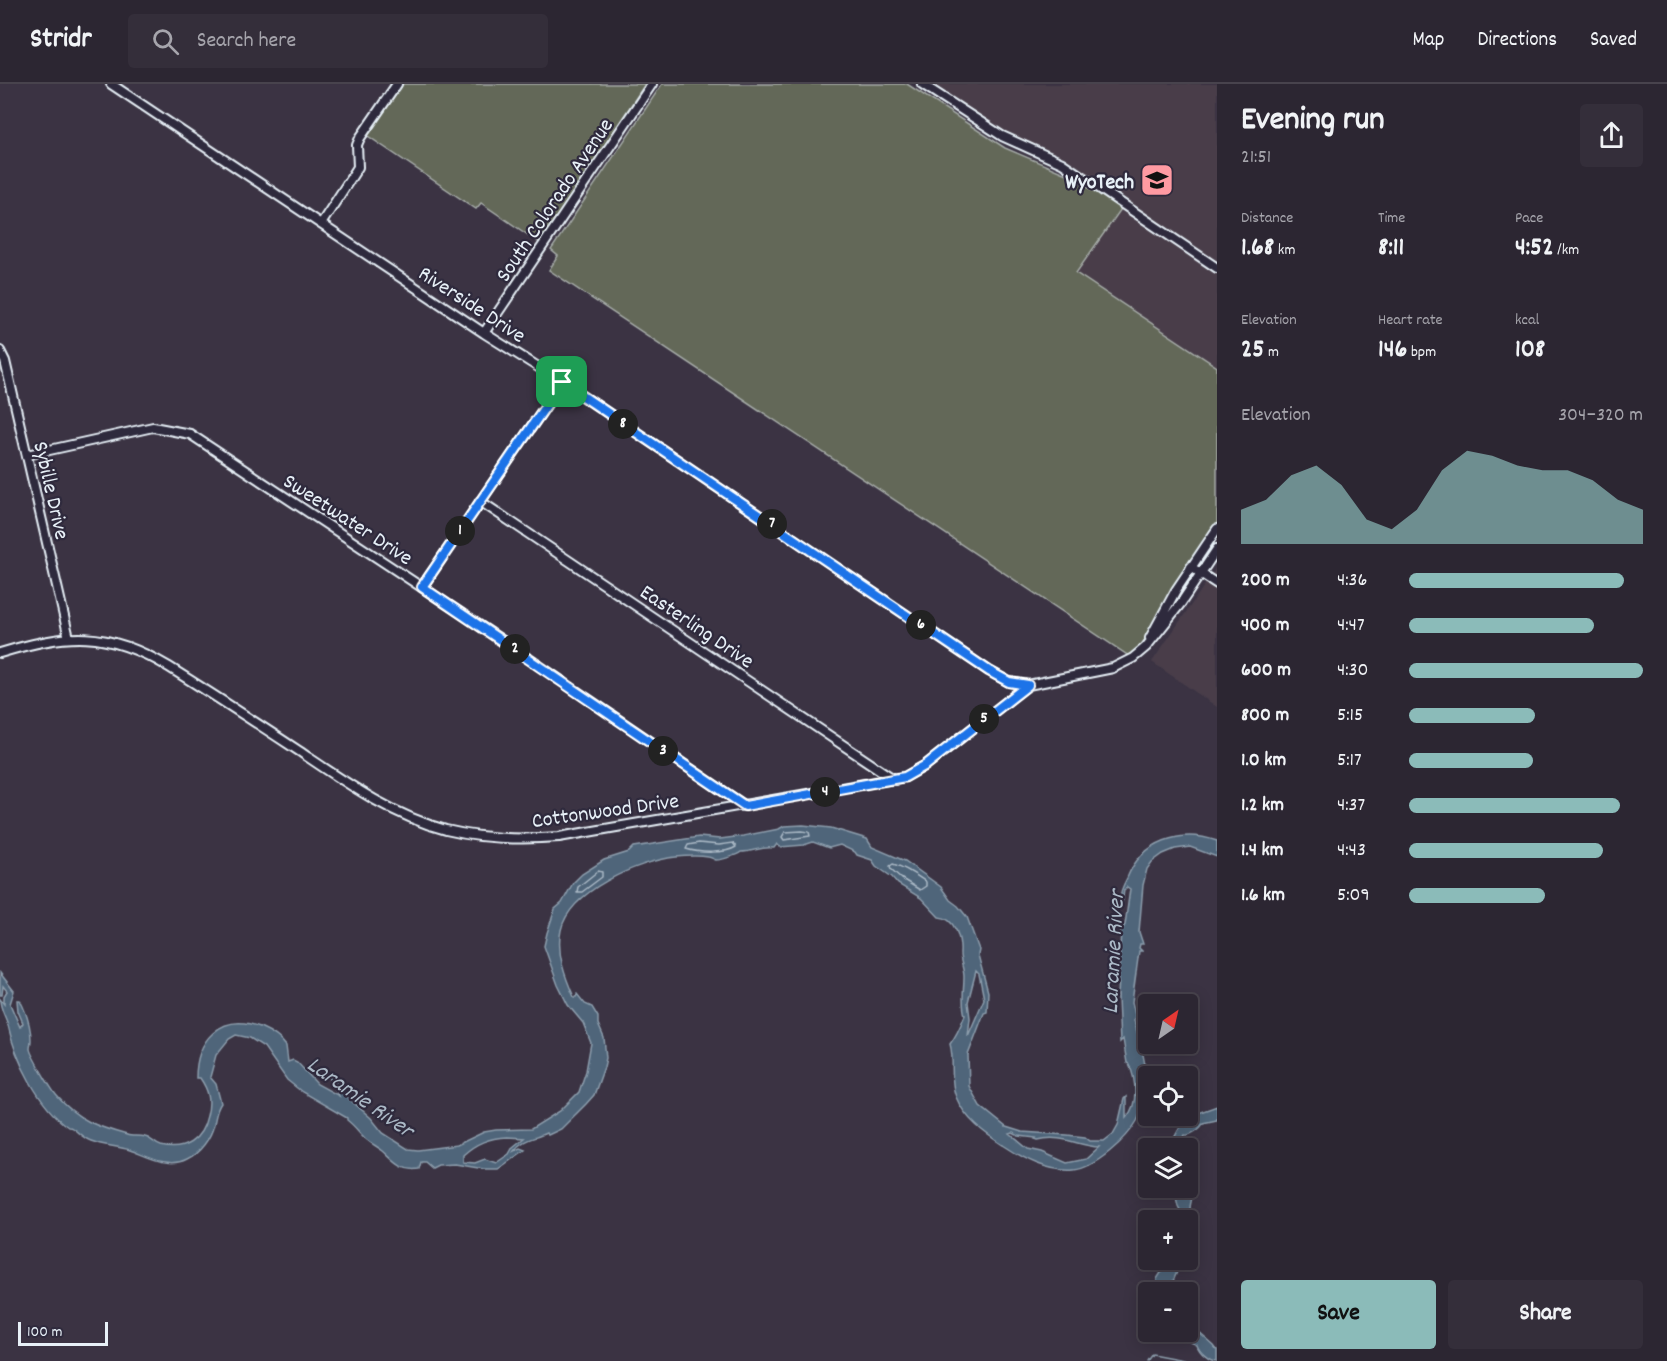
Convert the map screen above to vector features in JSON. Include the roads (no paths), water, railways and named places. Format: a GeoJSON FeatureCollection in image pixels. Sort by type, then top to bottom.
{"type":"FeatureCollection","features":[{"type":"Feature","properties":{"kind":"street","name":"Riverside Drive"},"geometry":{"type":"LineString","coordinates":[[111,84],[484,333],[562,382],[989,671],[1009,682],[1028,685]]}},
{"type":"Feature","properties":{"kind":"street"},"geometry":{"type":"LineString","coordinates":[[321,224],[358,167],[357,145],[360,138],[397,84]]}},
{"type":"Feature","properties":{"kind":"street"},"geometry":{"type":"LineString","coordinates":[[922,84],[1002,136],[1062,163],[1217,267]]}},
{"type":"Feature","properties":{"kind":"street","name":"South Colorado Avenue"},"geometry":{"type":"LineString","coordinates":[[484,333],[649,85]]}},
{"type":"Feature","properties":{"kind":"street","name":"Sybille Drive"},"geometry":{"type":"LineString","coordinates":[[0,351],[5,361],[69,638]]}},
{"type":"Feature","properties":{"kind":"street"},"geometry":{"type":"LineString","coordinates":[[422,587],[562,382]]}},
{"type":"Feature","properties":{"kind":"street","name":"Sweetwater Drive"},"geometry":{"type":"LineString","coordinates":[[27,455],[153,427],[190,434],[422,587],[745,806]]}},
{"type":"Feature","properties":{"kind":"street","name":"Easterling Drive"},"geometry":{"type":"LineString","coordinates":[[480,501],[895,780]]}},
{"type":"Feature","properties":{"kind":"street"},"geometry":{"type":"LineString","coordinates":[[1149,642],[1171,599],[1217,529]]}},
{"type":"Feature","properties":{"kind":"street"},"geometry":{"type":"LineString","coordinates":[[1149,642],[1181,603],[1217,549]]}},
{"type":"Feature","properties":{"kind":"street"},"geometry":{"type":"LineString","coordinates":[[1191,567],[1217,584]]}},
{"type":"Feature","properties":{"kind":"street","name":"Cottonwood Drive"},"geometry":{"type":"LineString","coordinates":[[0,653],[37,642],[69,638],[107,640],[150,656],[378,802],[419,821],[454,831],[512,839],[559,837],[895,780],[926,765],[1028,685],[1124,664],[1149,642]]}},
{"type":"Feature","properties":{"kind":"water"},"geometry":{"type":"Polygon","coordinates":[[[803,825],[831,828],[867,839],[872,847],[905,861],[941,887],[967,917],[979,950],[978,955],[988,992],[987,1012],[984,1013],[968,1055],[969,1086],[980,1106],[1006,1127],[1022,1132],[1085,1137],[1090,1141],[1104,1141],[1113,1134],[1118,1125],[1124,1099],[1126,1097],[1126,1118],[1135,1099],[1133,1077],[1127,1063],[1123,1039],[1120,1042],[1118,998],[1121,927],[1125,925],[1130,889],[1127,887],[1124,890],[1122,904],[1123,887],[1142,855],[1164,841],[1190,836],[1217,841],[1217,857],[1190,847],[1175,849],[1163,854],[1147,869],[1143,885],[1139,932],[1143,944],[1140,944],[1139,948],[1142,951],[1139,951],[1132,1002],[1138,1036],[1138,1054],[1142,1054],[1145,1066],[1138,1066],[1138,1119],[1126,1136],[1110,1152],[1091,1164],[1074,1170],[1064,1170],[1046,1167],[1028,1160],[976,1125],[960,1105],[953,1084],[950,1044],[965,1015],[964,974],[960,957],[960,942],[956,931],[950,921],[939,917],[921,898],[898,884],[872,860],[857,855],[840,845],[829,848],[813,842],[780,847],[777,844],[774,848],[741,852],[719,860],[696,856],[661,860],[608,880],[577,903],[567,916],[561,930],[561,956],[574,997],[577,994],[585,1004],[592,1007],[598,1017],[598,1024],[604,1038],[606,1058],[604,1067],[594,1095],[561,1129],[521,1144],[514,1151],[520,1148],[525,1150],[498,1169],[455,1164],[438,1165],[432,1168],[425,1162],[421,1162],[419,1169],[403,1167],[367,1140],[347,1118],[302,1092],[287,1080],[264,1047],[250,1038],[236,1035],[229,1039],[216,1055],[210,1077],[216,1084],[221,1103],[210,1135],[196,1153],[180,1162],[172,1163],[96,1143],[57,1118],[38,1095],[22,1067],[1,1006],[0,999],[4,1004],[7,991],[3,986],[2,995],[0,995],[0,973],[14,991],[10,1004],[20,1027],[23,1023],[18,1011],[17,1000],[20,1000],[28,1020],[30,1049],[57,1096],[80,1117],[129,1136],[147,1138],[161,1146],[184,1145],[191,1142],[201,1132],[205,1124],[209,1101],[203,1083],[200,1078],[196,1078],[200,1052],[213,1033],[233,1023],[246,1023],[260,1027],[274,1035],[286,1046],[288,1062],[293,1060],[297,1062],[317,1084],[339,1096],[329,1077],[329,1074],[331,1075],[342,1086],[346,1096],[371,1118],[383,1133],[408,1149],[418,1150],[457,1145],[484,1132],[496,1130],[531,1129],[560,1111],[579,1092],[586,1071],[591,1043],[583,1023],[568,1005],[558,985],[544,946],[555,909],[562,903],[573,883],[582,874],[604,860],[629,852],[634,847],[699,837],[720,839],[779,829],[784,826],[803,825]],[[976,971],[968,1002],[970,1018],[968,1036],[984,999],[979,974],[976,971]],[[1010,1134],[1028,1149],[1042,1152],[1067,1163],[1086,1159],[1099,1147],[1055,1138],[1038,1140],[1010,1134]],[[507,1137],[489,1140],[473,1147],[463,1155],[463,1162],[475,1163],[485,1159],[496,1163],[509,1154],[513,1147],[524,1138],[507,1137]]]}},
{"type":"Feature","properties":{"kind":"water"},"geometry":{"type":"Polygon","coordinates":[[[1217,1106],[1217,1120],[1203,1123],[1195,1132],[1185,1135],[1184,1138],[1174,1138],[1181,1126],[1198,1126],[1198,1113],[1217,1106]]]}},
{"type":"Feature","properties":{"kind":"water"},"geometry":{"type":"Polygon","coordinates":[[[1176,1198],[1192,1198],[1190,1210],[1180,1210],[1176,1198]]]}},
{"type":"Feature","properties":{"kind":"water"},"geometry":{"type":"Polygon","coordinates":[[[1163,1270],[1178,1270],[1173,1282],[1157,1282],[1163,1270]]]}},
{"type":"Feature","properties":{"kind":"water"},"geometry":{"type":"Polygon","coordinates":[[[1198,1332],[1217,1350],[1217,1361],[1208,1358],[1197,1345],[1191,1342],[1198,1342],[1198,1332]]]}},
{"type":"Feature","properties":{"kind":"waterway"},"geometry":{"type":"LineString","coordinates":[[1147,1361],[1152,1354],[1189,1361]]}},
{"type":"Feature","properties":{"kind":"place","name":"WyoTech"},"geometry":{"type":"Point","coordinates":[1157,180]}},
{"type":"Feature","properties":{"kind":"water label","name":"Laramie River"},"geometry":{"type":"Point","coordinates":[1112,952]}},
{"type":"Feature","properties":{"kind":"water label","name":"Laramie River"},"geometry":{"type":"Point","coordinates":[361,1096]}}]}
